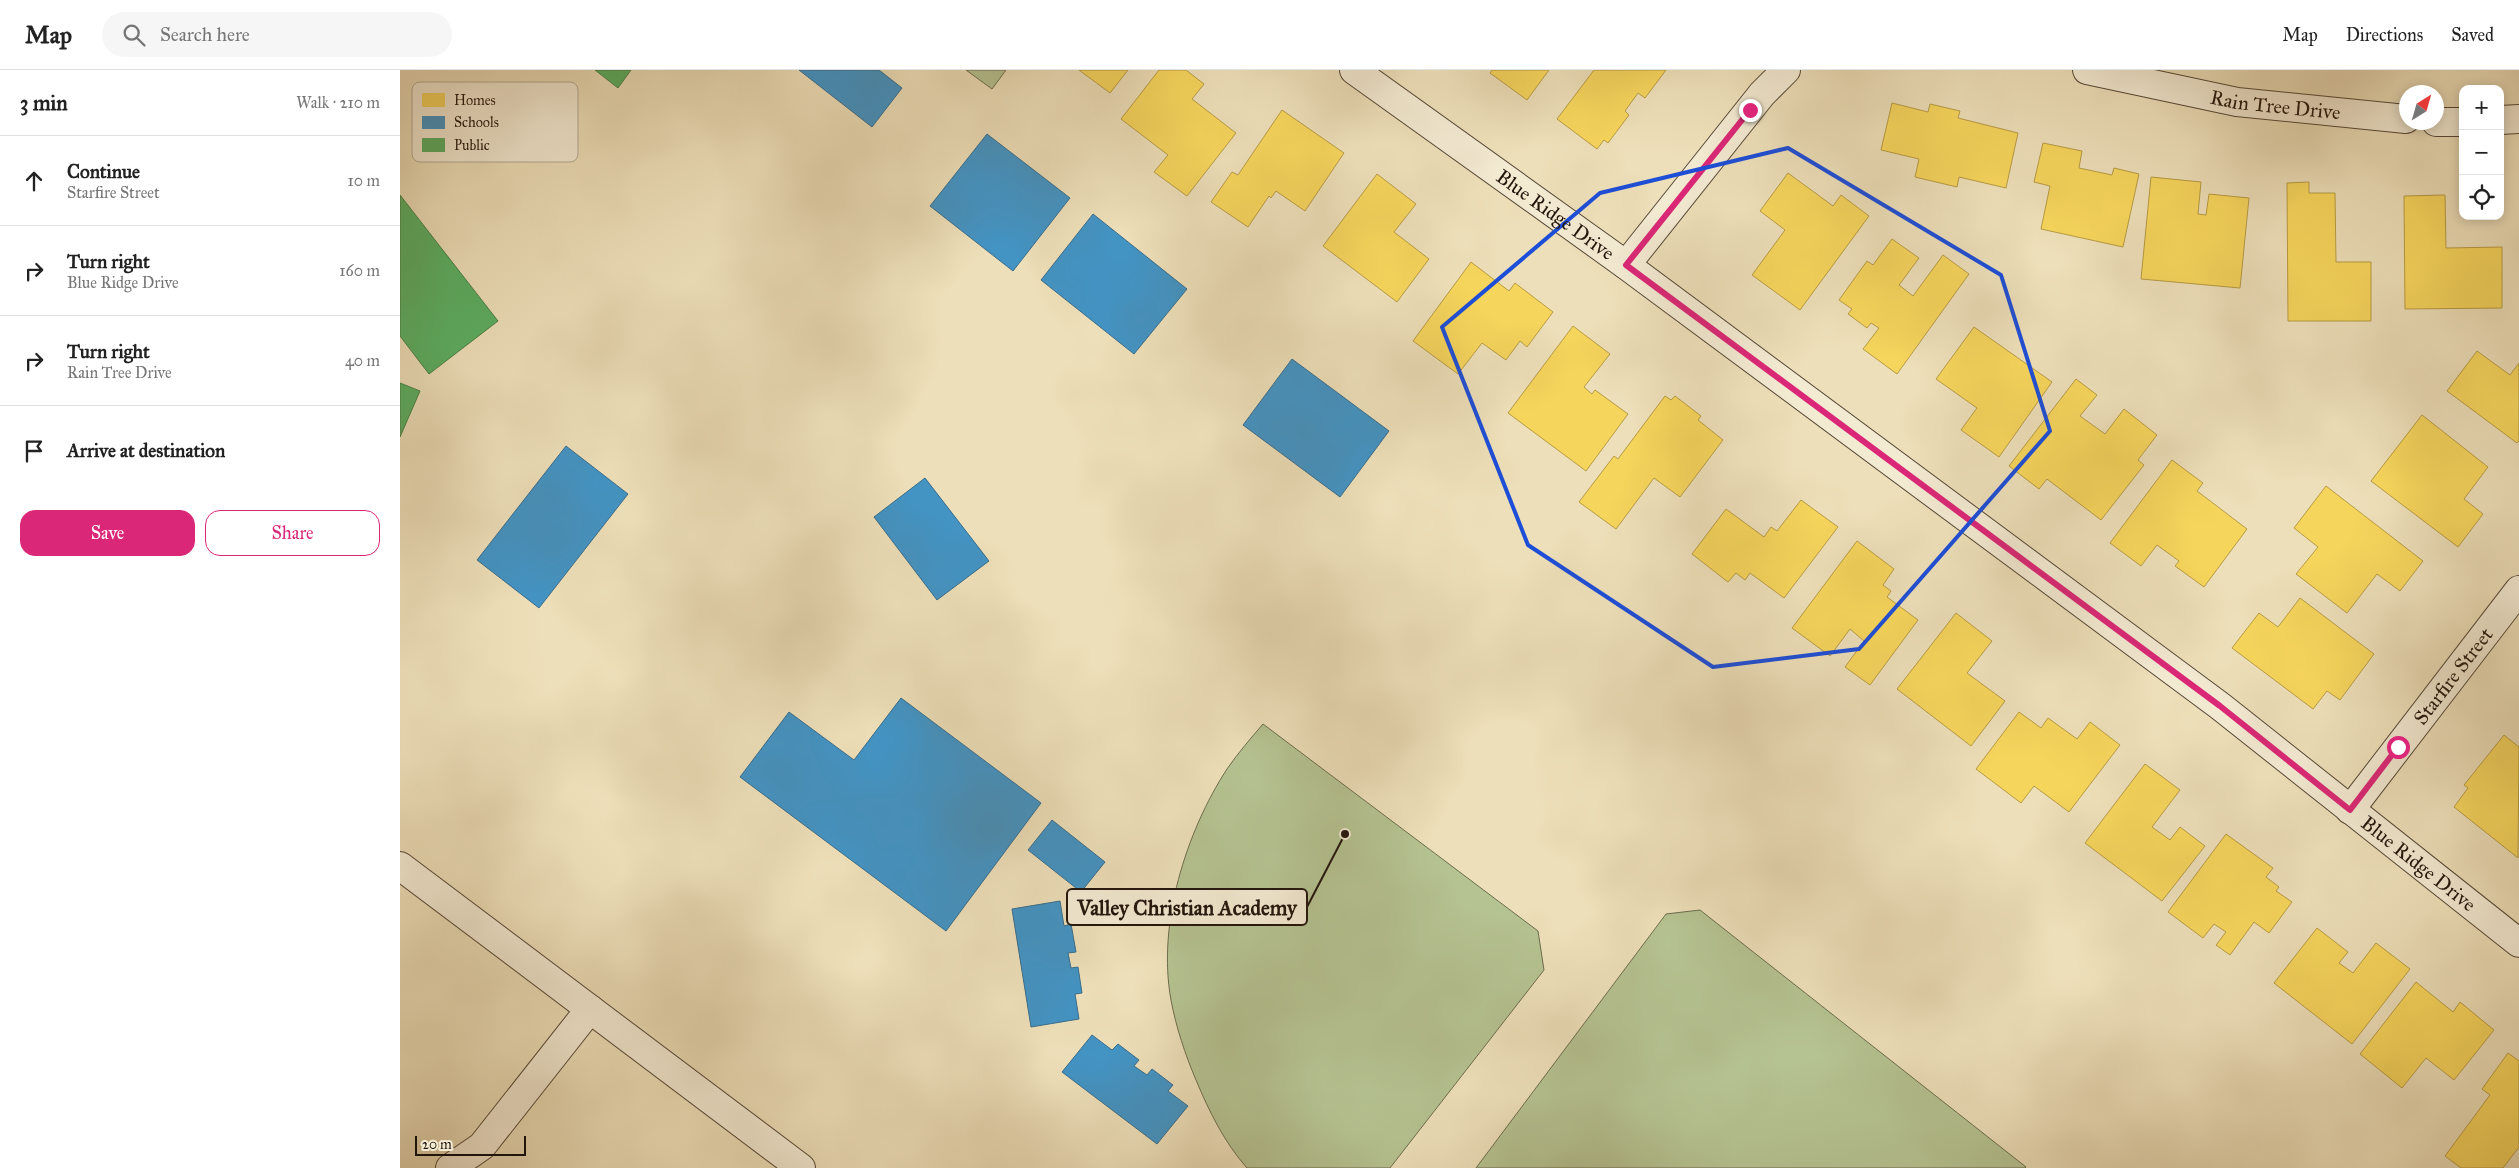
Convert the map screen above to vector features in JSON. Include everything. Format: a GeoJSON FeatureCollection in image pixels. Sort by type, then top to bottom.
{"type":"FeatureCollection","features":[{"type":"Feature","properties":{"kind":"street","name":"Blue Ridge Drive"},"geometry":{"type":"LineString","coordinates":[[1354,70],[1626,265],[2220,706],[2519,943]]}},
{"type":"Feature","properties":{"kind":"street"},"geometry":{"type":"LineString","coordinates":[[1626,265],[1762,94],[1786,70]]}},
{"type":"Feature","properties":{"kind":"street","name":"Rain Tree Drive"},"geometry":{"type":"LineString","coordinates":[[2087,70],[2237,102],[2399,118]]}},
{"type":"Feature","properties":{"kind":"street"},"geometry":{"type":"LineString","coordinates":[[2504,120],[2519,119]]}},
{"type":"Feature","properties":{"kind":"street"},"geometry":{"type":"LineString","coordinates":[[2444,122],[2459,122]]}},
{"type":"Feature","properties":{"kind":"street","name":"Starfire Street"},"geometry":{"type":"LineString","coordinates":[[2350,810],[2519,590]]}},
{"type":"Feature","properties":{"kind":"street"},"geometry":{"type":"LineString","coordinates":[[400,866],[801,1168]]}},
{"type":"Feature","properties":{"kind":"street"},"geometry":{"type":"LineString","coordinates":[[450,1168],[482,1146],[590,1009]]}},
{"type":"Feature","properties":{"kind":"highlighted area"},"geometry":{"type":"Polygon","coordinates":[[[1788,148],[2001,275],[2050,431],[1859,649],[1713,667],[1528,545],[1442,327],[1600,193],[1788,148]]]}},
{"type":"Feature","properties":{"kind":"green space"},"geometry":{"type":"Polygon","coordinates":[[[966,70],[1006,70],[992,89],[966,70]]]}},
{"type":"Feature","properties":{"kind":"green space"},"geometry":{"type":"Polygon","coordinates":[[[1263,724],[1538,931],[1544,970],[1390,1168],[1247,1168],[1231,1148],[1212,1115],[1192,1070],[1178,1030],[1171,1000],[1168,971],[1168,941],[1178,880],[1199,821],[1212,794],[1231,763],[1263,724]]]}},
{"type":"Feature","properties":{"kind":"green space"},"geometry":{"type":"Polygon","coordinates":[[[1700,910],[2026,1167],[1476,1168],[1666,914],[1700,910]]]}},
{"type":"Feature","properties":{"kind":"building: Homes"},"geometry":{"type":"Polygon","coordinates":[[[1079,70],[1128,70],[1110,93],[1079,70]]]}},
{"type":"Feature","properties":{"kind":"building: Homes"},"geometry":{"type":"Polygon","coordinates":[[[1159,70],[1186,70],[1204,84],[1192,99],[1236,133],[1187,196],[1154,172],[1168,155],[1121,119],[1159,70]]]}},
{"type":"Feature","properties":{"kind":"building: Homes"},"geometry":{"type":"Polygon","coordinates":[[[1492,70],[1549,70],[1527,100],[1490,73],[1492,70]]]}},
{"type":"Feature","properties":{"kind":"building: Homes"},"geometry":{"type":"Polygon","coordinates":[[[1594,70],[1666,70],[1645,98],[1638,93],[1625,111],[1629,115],[1608,143],[1604,140],[1597,149],[1557,119],[1594,70]]]}},
{"type":"Feature","properties":{"kind":"building: Homes"},"geometry":{"type":"Polygon","coordinates":[[[1892,103],[1928,112],[1930,104],[1960,111],[1958,118],[2018,133],[2006,188],[1959,177],[1957,187],[1915,177],[1919,159],[1881,150],[1892,103]]]}},
{"type":"Feature","properties":{"kind":"building: Homes"},"geometry":{"type":"Polygon","coordinates":[[[1282,110],[1344,153],[1305,211],[1276,191],[1271,198],[1269,196],[1248,227],[1211,202],[1232,172],[1238,175],[1282,110]]]}},
{"type":"Feature","properties":{"kind":"building: Homes"},"geometry":{"type":"Polygon","coordinates":[[[2043,143],[2082,151],[2079,168],[2112,175],[2114,168],[2139,174],[2123,247],[2041,229],[2050,186],[2034,182],[2043,143]]]}},
{"type":"Feature","properties":{"kind":"building: Homes"},"geometry":{"type":"Polygon","coordinates":[[[1788,173],[1833,206],[1841,195],[1869,216],[1800,310],[1752,275],[1785,230],[1760,211],[1788,173]]]}},
{"type":"Feature","properties":{"kind":"building: Homes"},"geometry":{"type":"Polygon","coordinates":[[[1377,174],[1416,204],[1394,232],[1429,259],[1397,302],[1323,246],[1377,174]]]}},
{"type":"Feature","properties":{"kind":"building: Homes"},"geometry":{"type":"Polygon","coordinates":[[[2151,177],[2201,182],[2198,214],[2206,215],[2209,194],[2249,198],[2240,288],[2141,279],[2151,177]]]}},
{"type":"Feature","properties":{"kind":"building: Homes"},"geometry":{"type":"Polygon","coordinates":[[[2309,182],[2309,193],[2335,193],[2336,262],[2371,262],[2371,321],[2288,321],[2287,183],[2309,182]]]}},
{"type":"Feature","properties":{"kind":"building: Homes"},"geometry":{"type":"Polygon","coordinates":[[[2445,195],[2446,248],[2502,247],[2502,308],[2405,309],[2404,196],[2445,195]]]}},
{"type":"Feature","properties":{"kind":"building: Homes"},"geometry":{"type":"Polygon","coordinates":[[[1892,239],[1919,258],[1899,285],[1913,296],[1943,255],[1969,274],[1897,374],[1863,349],[1879,328],[1871,323],[1867,328],[1848,314],[1852,309],[1839,300],[1867,261],[1873,265],[1892,239]]]}},
{"type":"Feature","properties":{"kind":"building: Homes"},"geometry":{"type":"Polygon","coordinates":[[[1471,262],[1509,291],[1515,283],[1553,312],[1527,347],[1520,341],[1506,360],[1482,343],[1458,374],[1413,341],[1471,262]]]}},
{"type":"Feature","properties":{"kind":"building: Homes"},"geometry":{"type":"Polygon","coordinates":[[[1573,326],[1610,354],[1584,387],[1592,394],[1595,390],[1628,414],[1586,471],[1508,413],[1573,326]]]}},
{"type":"Feature","properties":{"kind":"building: Homes"},"geometry":{"type":"Polygon","coordinates":[[[1974,327],[2052,382],[1999,457],[1961,430],[1977,408],[1936,379],[1974,327]]]}},
{"type":"Feature","properties":{"kind":"building: Homes"},"geometry":{"type":"Polygon","coordinates":[[[2477,351],[2510,375],[2519,363],[2519,441],[2517,443],[2447,391],[2477,351]]]}},
{"type":"Feature","properties":{"kind":"building: Homes"},"geometry":{"type":"Polygon","coordinates":[[[2076,379],[2097,395],[2080,416],[2105,434],[2124,409],[2157,435],[2138,460],[2144,465],[2101,520],[2047,479],[2039,489],[2009,466],[2076,379]]]}},
{"type":"Feature","properties":{"kind":"building: Homes"},"geometry":{"type":"Polygon","coordinates":[[[1665,396],[1671,400],[1675,396],[1701,416],[1698,420],[1723,440],[1680,497],[1654,478],[1616,529],[1579,502],[1614,456],[1618,459],[1665,396]]]}},
{"type":"Feature","properties":{"kind":"building: Homes"},"geometry":{"type":"Polygon","coordinates":[[[2422,415],[2488,467],[2464,499],[2483,514],[2458,547],[2371,481],[2422,415]]]}},
{"type":"Feature","properties":{"kind":"building: Homes"},"geometry":{"type":"Polygon","coordinates":[[[2172,460],[2203,483],[2197,491],[2247,529],[2204,587],[2175,566],[2179,561],[2157,545],[2141,566],[2110,543],[2172,460]]]}},
{"type":"Feature","properties":{"kind":"building: Homes"},"geometry":{"type":"Polygon","coordinates":[[[2326,486],[2423,561],[2400,591],[2377,574],[2347,613],[2296,574],[2318,547],[2294,528],[2326,486]]]}},
{"type":"Feature","properties":{"kind":"building: Homes"},"geometry":{"type":"Polygon","coordinates":[[[1801,500],[1838,527],[1784,598],[1750,573],[1745,580],[1736,573],[1728,582],[1692,554],[1726,509],[1764,537],[1771,527],[1777,531],[1801,500]]]}},
{"type":"Feature","properties":{"kind":"building: Homes"},"geometry":{"type":"Polygon","coordinates":[[[1857,541],[1894,569],[1883,585],[1891,591],[1887,597],[1918,620],[1870,685],[1845,667],[1864,641],[1850,629],[1830,656],[1792,628],[1857,541]]]}},
{"type":"Feature","properties":{"kind":"building: Homes"},"geometry":{"type":"Polygon","coordinates":[[[2300,598],[2374,654],[2340,700],[2327,691],[2313,709],[2232,648],[2259,613],[2278,627],[2300,598]]]}},
{"type":"Feature","properties":{"kind":"building: Homes"},"geometry":{"type":"Polygon","coordinates":[[[1956,613],[1992,641],[1967,673],[2005,701],[1971,746],[1897,689],[1956,613]]]}},
{"type":"Feature","properties":{"kind":"building: Homes"},"geometry":{"type":"Polygon","coordinates":[[[2019,712],[2041,728],[2048,718],[2077,739],[2090,722],[2120,745],[2069,812],[2034,786],[2021,803],[1976,769],[2019,712]]]}},
{"type":"Feature","properties":{"kind":"building: Homes"},"geometry":{"type":"Polygon","coordinates":[[[2504,735],[2519,747],[2518,858],[2454,807],[2468,788],[2464,785],[2504,735]]]}},
{"type":"Feature","properties":{"kind":"building: Homes"},"geometry":{"type":"Polygon","coordinates":[[[2145,764],[2180,790],[2152,827],[2170,840],[2180,827],[2205,846],[2162,901],[2085,843],[2145,764]]]}},
{"type":"Feature","properties":{"kind":"building: Homes"},"geometry":{"type":"Polygon","coordinates":[[[2226,834],[2273,868],[2266,877],[2279,887],[2276,891],[2292,902],[2269,933],[2254,922],[2230,955],[2216,945],[2226,932],[2214,924],[2203,938],[2168,912],[2226,834]]]}},
{"type":"Feature","properties":{"kind":"building: Homes"},"geometry":{"type":"Polygon","coordinates":[[[2317,928],[2348,952],[2339,963],[2353,973],[2376,943],[2410,969],[2352,1044],[2274,983],[2317,928]]]}},
{"type":"Feature","properties":{"kind":"building: Homes"},"geometry":{"type":"Polygon","coordinates":[[[2416,982],[2453,1012],[2460,1002],[2494,1030],[2454,1080],[2426,1058],[2402,1088],[2360,1054],[2416,982]]]}},
{"type":"Feature","properties":{"kind":"building: Homes"},"geometry":{"type":"Polygon","coordinates":[[[2508,1053],[2519,1061],[2519,1147],[2503,1168],[2461,1168],[2445,1156],[2490,1095],[2482,1089],[2508,1053]]]}},
{"type":"Feature","properties":{"kind":"building: Schools"},"geometry":{"type":"Polygon","coordinates":[[[799,70],[879,70],[902,88],[872,127],[799,70]]]}},
{"type":"Feature","properties":{"kind":"building: Schools"},"geometry":{"type":"Polygon","coordinates":[[[987,134],[1070,198],[1013,271],[930,206],[987,134]]]}},
{"type":"Feature","properties":{"kind":"building: Schools"},"geometry":{"type":"Polygon","coordinates":[[[1093,214],[1187,289],[1134,354],[1041,280],[1093,214]]]}},
{"type":"Feature","properties":{"kind":"building: Schools"},"geometry":{"type":"Polygon","coordinates":[[[1292,359],[1389,431],[1340,497],[1243,425],[1292,359]]]}},
{"type":"Feature","properties":{"kind":"building: Schools"},"geometry":{"type":"Polygon","coordinates":[[[566,446],[628,494],[539,608],[477,560],[566,446]]]}},
{"type":"Feature","properties":{"kind":"building: Schools"},"geometry":{"type":"Polygon","coordinates":[[[925,478],[989,561],[937,600],[874,517],[925,478]]]}},
{"type":"Feature","properties":{"kind":"building: Schools"},"geometry":{"type":"Polygon","coordinates":[[[901,698],[1041,803],[946,931],[740,777],[789,712],[854,760],[901,698]]]}},
{"type":"Feature","properties":{"kind":"building: Schools"},"geometry":{"type":"Polygon","coordinates":[[[1052,820],[1105,862],[1081,892],[1028,850],[1052,820]]]}},
{"type":"Feature","properties":{"kind":"building: Schools"},"geometry":{"type":"Polygon","coordinates":[[[1060,901],[1064,926],[1071,924],[1076,952],[1068,953],[1071,968],[1078,967],[1082,993],[1075,994],[1079,1019],[1031,1027],[1012,909],[1060,901]]]}},
{"type":"Feature","properties":{"kind":"building: Schools"},"geometry":{"type":"Polygon","coordinates":[[[1092,1035],[1112,1050],[1118,1044],[1139,1060],[1134,1066],[1147,1075],[1152,1069],[1173,1085],[1168,1091],[1188,1106],[1157,1144],[1062,1072],[1092,1035]]]}},
{"type":"Feature","properties":{"kind":"building: Public"},"geometry":{"type":"Polygon","coordinates":[[[595,70],[631,70],[618,88],[595,70]]]}},
{"type":"Feature","properties":{"kind":"building: Public"},"geometry":{"type":"Polygon","coordinates":[[[400,195],[498,321],[429,374],[400,336],[400,195]]]}},
{"type":"Feature","properties":{"kind":"building: Public"},"geometry":{"type":"Polygon","coordinates":[[[400,383],[420,391],[400,437],[400,383]]]}},
{"type":"Feature","properties":{"kind":"place","name":"Valley Christian Academy"},"geometry":{"type":"Point","coordinates":[1345,834]}},
{"type":"Feature","properties":{"kind":"route"},"geometry":{"type":"LineString","coordinates":[[1750,110],[1626,265],[2220,706],[2350,810],[2398,747]]}}]}
